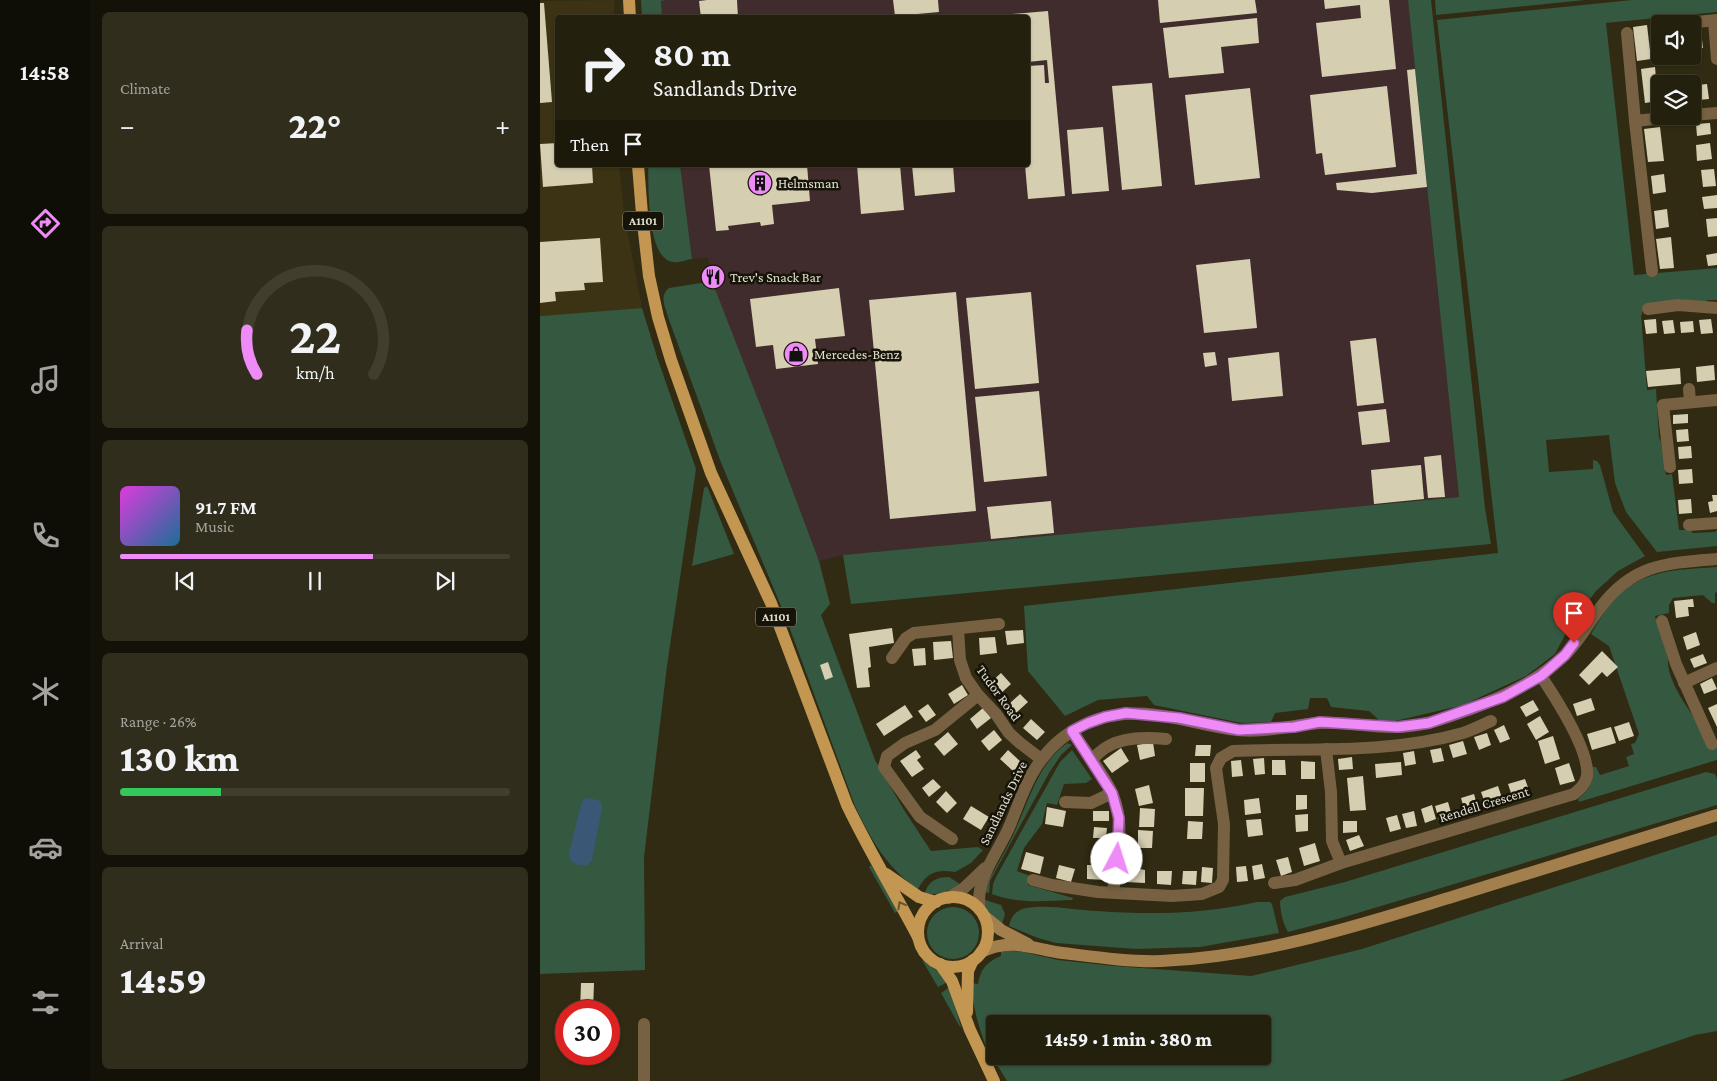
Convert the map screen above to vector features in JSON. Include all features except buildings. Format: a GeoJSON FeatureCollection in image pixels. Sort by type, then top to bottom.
{"type":"FeatureCollection","features":[{"type":"Feature","properties":{"kind":"main road"},"geometry":{"type":"LineString","coordinates":[[630,0],[630,15]]}},
{"type":"Feature","properties":{"kind":"main road","name":"A1101"},"geometry":{"type":"LineString","coordinates":[[638,167],[649,276],[658,317],[671,360],[711,473],[770,603],[848,806],[862,837],[884,873],[918,937]]}},
{"type":"Feature","properties":{"kind":"main road"},"geometry":{"type":"LineString","coordinates":[[1030,946],[1002,930],[971,902],[960,898],[942,900],[928,908],[918,927],[918,937],[926,954],[940,964],[952,967],[963,966],[993,946],[1006,944],[1109,958],[1160,961],[1219,956],[1286,944],[1379,919],[1717,815]]}},
{"type":"Feature","properties":{"kind":"main road","name":"A1101"},"geometry":{"type":"LineString","coordinates":[[884,873],[918,897],[942,900]]}},
{"type":"Feature","properties":{"kind":"main road"},"geometry":{"type":"LineString","coordinates":[[967,1019],[968,971],[988,934],[987,925],[982,913]]}},
{"type":"Feature","properties":{"kind":"main road"},"geometry":{"type":"LineString","coordinates":[[940,964],[952,981],[981,1054],[994,1081]]}},
{"type":"Feature","properties":{"kind":"street"},"geometry":{"type":"LineString","coordinates":[[1701,22],[1715,21],[1717,59]]}},
{"type":"Feature","properties":{"kind":"street"},"geometry":{"type":"LineString","coordinates":[[1627,33],[1652,271]]}},
{"type":"Feature","properties":{"kind":"street"},"geometry":{"type":"LineString","coordinates":[[1701,114],[1717,113]]}},
{"type":"Feature","properties":{"kind":"street"},"geometry":{"type":"LineString","coordinates":[[1635,121],[1651,119]]}},
{"type":"Feature","properties":{"kind":"street"},"geometry":{"type":"LineString","coordinates":[[1648,309],[1678,305],[1717,308]]}},
{"type":"Feature","properties":{"kind":"street"},"geometry":{"type":"LineString","coordinates":[[1670,467],[1663,405],[1690,396],[1717,400]]}},
{"type":"Feature","properties":{"kind":"street"},"geometry":{"type":"LineString","coordinates":[[1689,526],[1717,523]]}},
{"type":"Feature","properties":{"kind":"street","name":"Sandlands Drive"},"geometry":{"type":"LineString","coordinates":[[982,913],[978,900],[981,884],[1009,828],[1031,775],[1041,759],[1057,741],[1088,723],[1126,713],[1179,718],[1239,730],[1294,727],[1320,722],[1398,727],[1429,723],[1503,697],[1541,676],[1565,655],[1606,600],[1619,586],[1635,575],[1664,564],[1717,559]]}},
{"type":"Feature","properties":{"kind":"street"},"geometry":{"type":"LineString","coordinates":[[1662,620],[1676,664],[1712,744]]}},
{"type":"Feature","properties":{"kind":"street"},"geometry":{"type":"LineString","coordinates":[[892,658],[906,638],[914,633],[999,624]]}},
{"type":"Feature","properties":{"kind":"street","name":"Tudor Road"},"geometry":{"type":"LineString","coordinates":[[958,629],[960,660],[966,678],[1009,733],[1020,744],[1041,759]]}},
{"type":"Feature","properties":{"kind":"street"},"geometry":{"type":"LineString","coordinates":[[1684,683],[1717,668]]}},
{"type":"Feature","properties":{"kind":"street","name":"Rendell Crescent"},"geometry":{"type":"LineString","coordinates":[[1274,883],[1295,880],[1341,863],[1574,794],[1584,786],[1587,775],[1579,744],[1558,702],[1541,676]]}},
{"type":"Feature","properties":{"kind":"street"},"geometry":{"type":"LineString","coordinates":[[952,838],[920,817],[884,767],[887,756],[905,743],[935,730],[978,695]]}},
{"type":"Feature","properties":{"kind":"street"},"geometry":{"type":"LineString","coordinates":[[1033,880],[1052,886],[1098,892],[1172,896],[1202,894],[1219,887],[1223,880],[1224,824],[1216,768],[1221,758],[1233,751],[1422,747],[1491,722]]}},
{"type":"Feature","properties":{"kind":"street"},"geometry":{"type":"LineString","coordinates":[[1072,731],[1112,793],[1119,818],[1119,843],[1113,892]]}},
{"type":"Feature","properties":{"kind":"street"},"geometry":{"type":"LineString","coordinates":[[1091,760],[1107,746],[1122,741],[1149,737],[1166,739]]}},
{"type":"Feature","properties":{"kind":"street"},"geometry":{"type":"LineString","coordinates":[[1326,749],[1331,792],[1332,840],[1341,863]]}},
{"type":"Feature","properties":{"kind":"street"},"geometry":{"type":"LineString","coordinates":[[1065,802],[1091,803],[1112,793]]}},
{"type":"Feature","properties":{"kind":"street","name":"Sandlands Drive"},"geometry":{"type":"LineString","coordinates":[[942,900],[963,889],[991,861]]}},
{"type":"Feature","properties":{"kind":"street"},"geometry":{"type":"LineString","coordinates":[[644,1024],[644,1081]]}},
{"type":"Feature","properties":{"kind":"shaded area"},"geometry":{"type":"Polygon","coordinates":[[[614,0],[614,15],[555,15],[555,167],[619,167],[624,213],[642,308],[540,316],[540,1],[614,0]]]}},
{"type":"Feature","properties":{"kind":"shaded area"},"geometry":{"type":"Polygon","coordinates":[[[661,0],[1408,0],[1459,497],[843,555],[819,561],[714,289],[708,258],[692,259],[680,167],[1030,167],[1030,15],[662,15],[661,0]]]}},
{"type":"Feature","properties":{"kind":"green space"},"geometry":{"type":"Polygon","coordinates":[[[641,0],[666,0],[661,1],[662,15],[642,15],[641,0]]]}},
{"type":"Feature","properties":{"kind":"green space"},"geometry":{"type":"Polygon","coordinates":[[[1408,0],[1431,0],[1485,508],[1491,544],[851,604],[843,555],[1459,497],[1408,0]]]}},
{"type":"Feature","properties":{"kind":"green space"},"geometry":{"type":"Polygon","coordinates":[[[1435,0],[1585,0],[1436,15],[1435,0]]]}},
{"type":"Feature","properties":{"kind":"green space"},"geometry":{"type":"Polygon","coordinates":[[[1632,0],[1717,0],[1717,12],[1687,15],[1651,15],[1651,19],[1606,23],[1634,275],[1717,268],[1717,300],[1708,300],[1699,304],[1682,299],[1659,302],[1657,305],[1642,308],[1641,315],[1647,390],[1656,389],[1659,438],[1666,475],[1672,474],[1679,530],[1690,530],[1693,533],[1715,532],[1717,530],[1717,546],[1657,552],[1626,512],[1615,483],[1609,435],[1546,440],[1549,472],[1593,469],[1593,460],[1597,461],[1600,465],[1613,512],[1645,556],[1618,571],[1596,591],[1566,633],[1555,654],[1526,676],[1463,705],[1395,721],[1379,720],[1369,711],[1331,707],[1327,698],[1310,698],[1308,709],[1275,713],[1271,722],[1242,723],[1154,705],[1147,696],[1098,700],[1065,716],[1028,671],[1024,606],[1498,553],[1437,20],[1632,0]]]}},
{"type":"Feature","properties":{"kind":"green space"},"geometry":{"type":"Polygon","coordinates":[[[648,167],[680,167],[692,259],[673,262],[664,258],[653,235],[649,204],[648,167]]]}},
{"type":"Feature","properties":{"kind":"green space"},"geometry":{"type":"Polygon","coordinates":[[[707,282],[712,283],[717,294],[819,561],[830,604],[821,615],[875,760],[904,810],[931,851],[978,847],[983,850],[971,863],[955,872],[943,871],[929,875],[918,889],[897,872],[881,852],[855,806],[786,618],[720,460],[668,317],[663,298],[669,288],[707,282]]]}},
{"type":"Feature","properties":{"kind":"green space"},"geometry":{"type":"Polygon","coordinates":[[[642,308],[696,469],[667,666],[644,857],[645,970],[540,974],[540,316],[642,308]]]}},
{"type":"Feature","properties":{"kind":"green space"},"geometry":{"type":"Polygon","coordinates":[[[707,486],[734,554],[692,566],[704,488],[707,486]]]}},
{"type":"Feature","properties":{"kind":"green space"},"geometry":{"type":"Polygon","coordinates":[[[1717,567],[1715,603],[1712,603],[1703,595],[1673,598],[1669,605],[1669,613],[1655,616],[1668,659],[1669,669],[1678,693],[1717,746],[1717,760],[1579,802],[1578,799],[1590,786],[1592,767],[1596,767],[1600,775],[1629,766],[1626,757],[1634,754],[1631,744],[1635,743],[1639,734],[1609,646],[1591,634],[1602,615],[1621,592],[1646,578],[1673,571],[1717,567]]]}},
{"type":"Feature","properties":{"kind":"green space"},"geometry":{"type":"Polygon","coordinates":[[[1067,743],[1072,745],[1061,755],[1049,773],[990,881],[989,893],[983,891],[1010,840],[1041,773],[1048,762],[1067,743]]]}},
{"type":"Feature","properties":{"kind":"green space"},"geometry":{"type":"Polygon","coordinates":[[[1072,750],[1092,779],[1086,783],[1064,784],[1057,805],[1047,803],[1042,824],[1024,848],[1017,871],[1030,876],[1028,885],[1073,898],[1072,900],[1022,901],[992,894],[996,877],[1060,762],[1072,750]]]}},
{"type":"Feature","properties":{"kind":"green space"},"geometry":{"type":"Polygon","coordinates":[[[1706,772],[1715,774],[1717,779],[1717,805],[1341,918],[1288,932],[1285,925],[1280,901],[1285,897],[1345,882],[1706,772]]]}},
{"type":"Feature","properties":{"kind":"green space"},"geometry":{"type":"Polygon","coordinates":[[[1717,835],[1717,1031],[1695,1035],[1559,1081],[1007,1081],[997,1065],[1271,1065],[1271,1015],[986,1015],[986,1045],[979,1025],[971,983],[978,984],[983,970],[992,960],[1001,956],[1001,950],[1023,952],[1058,960],[1114,966],[1251,976],[1362,949],[1717,835]]]}},
{"type":"Feature","properties":{"kind":"green space"},"geometry":{"type":"Polygon","coordinates":[[[871,865],[900,910],[895,913],[869,867],[871,865]]]}},
{"type":"Feature","properties":{"kind":"green space"},"geometry":{"type":"Polygon","coordinates":[[[949,877],[960,884],[943,892],[935,894],[925,893],[928,885],[934,881],[949,877]]]}},
{"type":"Feature","properties":{"kind":"green space"},"geometry":{"type":"Polygon","coordinates":[[[982,899],[1001,905],[1005,914],[1002,924],[988,911],[982,899]]]}},
{"type":"Feature","properties":{"kind":"green space"},"geometry":{"type":"Polygon","coordinates":[[[1257,902],[1270,902],[1272,904],[1279,933],[1200,947],[1136,949],[1056,943],[1009,926],[1017,912],[1022,909],[1035,907],[1118,912],[1178,913],[1218,909],[1257,902]]]}},
{"type":"Feature","properties":{"kind":"green space"},"geometry":{"type":"Polygon","coordinates":[[[953,907],[963,909],[971,915],[977,923],[979,933],[977,943],[971,951],[963,957],[953,959],[943,957],[935,951],[929,943],[927,933],[929,923],[935,915],[943,909],[953,907]]]}},
{"type":"Feature","properties":{"kind":"green space"},"geometry":{"type":"Polygon","coordinates":[[[922,960],[940,973],[948,982],[938,987],[922,960]]]}},
{"type":"Feature","properties":{"kind":"green space"},"geometry":{"type":"Polygon","coordinates":[[[950,987],[961,1027],[941,993],[950,987]]]}},
{"type":"Feature","properties":{"kind":"water"},"geometry":{"type":"Polygon","coordinates":[[[584,799],[598,800],[602,804],[602,809],[592,860],[587,865],[580,865],[572,862],[569,853],[581,804],[584,799]]]}},
{"type":"Feature","properties":{"kind":"place","name":"Helmsman"},"geometry":{"type":"Point","coordinates":[760,183]}},
{"type":"Feature","properties":{"kind":"place","name":"Trev's Snack Bar"},"geometry":{"type":"Point","coordinates":[713,277]}},
{"type":"Feature","properties":{"kind":"place","name":"Mercedes-Benz"},"geometry":{"type":"Point","coordinates":[796,354]}},
{"type":"Feature","properties":{"kind":"route"},"geometry":{"type":"LineString","coordinates":[[1117,859],[1119,818],[1112,793],[1072,731],[1088,723],[1126,713],[1153,714],[1239,730],[1294,727],[1320,722],[1398,727],[1429,723],[1503,697],[1541,676],[1565,655],[1574,643]]}}]}
